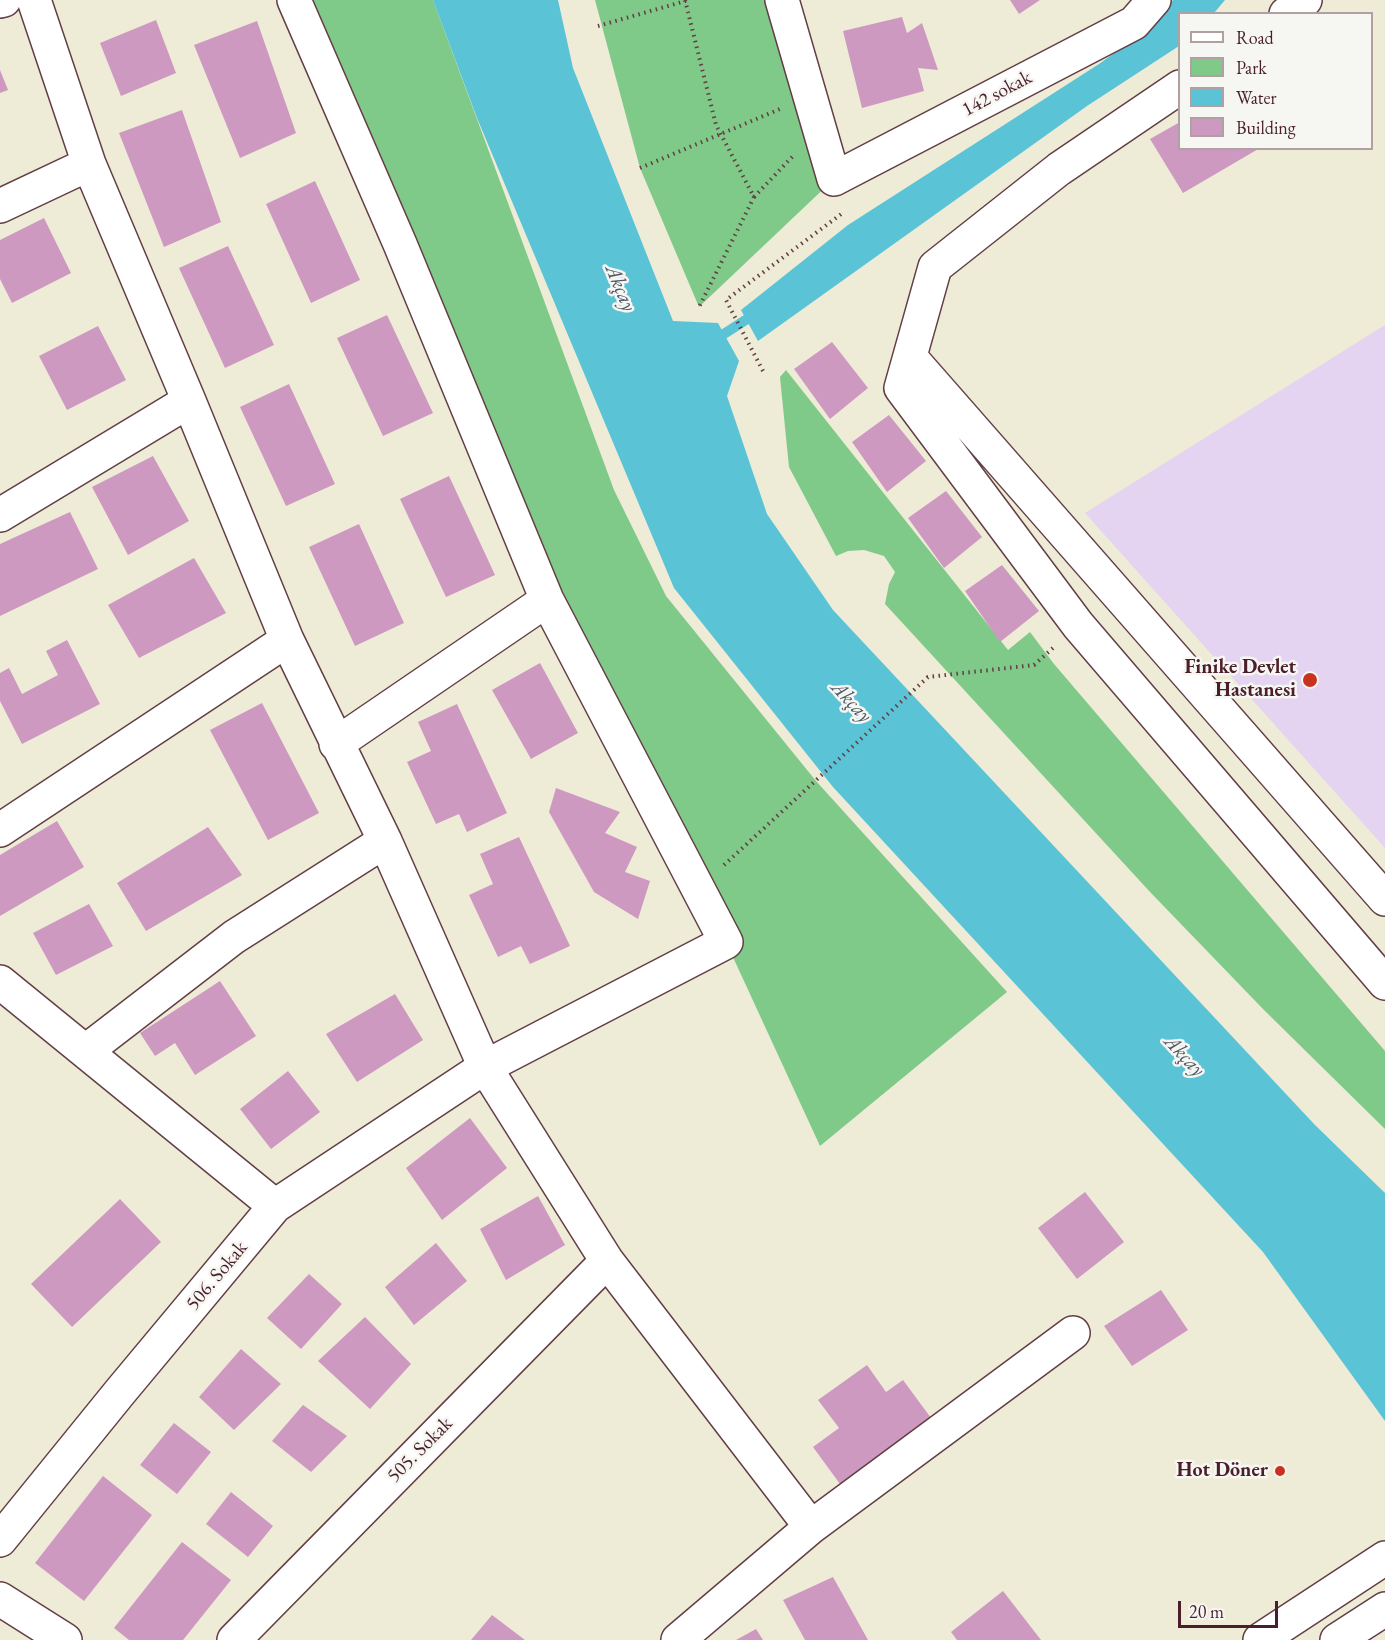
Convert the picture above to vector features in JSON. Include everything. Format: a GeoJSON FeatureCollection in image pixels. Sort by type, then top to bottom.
{"type":"FeatureCollection","features":[{"type":"Feature","properties":{"kind":"main road"},"geometry":{"type":"LineString","coordinates":[[34,0],[89,164],[286,640],[385,841],[485,1067],[607,1261],[811,1527]]}},
{"type":"Feature","properties":{"kind":"main road"},"geometry":{"type":"LineString","coordinates":[[294,0],[400,244],[547,600],[698,890]]}},
{"type":"Feature","properties":{"kind":"main road"},"geometry":{"type":"LineString","coordinates":[[782,0],[819,128]]}},
{"type":"Feature","properties":{"kind":"main road","name":"142 sokak"},"geometry":{"type":"LineString","coordinates":[[819,128],[834,179],[1134,23],[1154,0]]}},
{"type":"Feature","properties":{"kind":"main road"},"geometry":{"type":"LineString","coordinates":[[1289,12],[1305,0]]}},
{"type":"Feature","properties":{"kind":"main road"},"geometry":{"type":"LineString","coordinates":[[1178,88],[1059,169],[935,267],[901,388],[1078,625],[1385,983]]}},
{"type":"Feature","properties":{"kind":"main road"},"geometry":{"type":"LineString","coordinates":[[0,207],[89,164]]}},
{"type":"Feature","properties":{"kind":"main road"},"geometry":{"type":"LineString","coordinates":[[910,357],[1385,899]]}},
{"type":"Feature","properties":{"kind":"main road"},"geometry":{"type":"LineString","coordinates":[[0,515],[189,401]]}},
{"type":"Feature","properties":{"kind":"main road"},"geometry":{"type":"LineString","coordinates":[[336,744],[547,600]]}},
{"type":"Feature","properties":{"kind":"main road"},"geometry":{"type":"LineString","coordinates":[[0,830],[286,640]]}},
{"type":"Feature","properties":{"kind":"main road"},"geometry":{"type":"LineString","coordinates":[[86,1051],[234,937],[385,841]]}},
{"type":"Feature","properties":{"kind":"main road","name":"506. Sokak"},"geometry":{"type":"LineString","coordinates":[[0,1540],[275,1206],[485,1067],[726,942],[698,890]]}},
{"type":"Feature","properties":{"kind":"main road"},"geometry":{"type":"LineString","coordinates":[[0,982],[275,1206]]}},
{"type":"Feature","properties":{"kind":"main road","name":"505. Sokak"},"geometry":{"type":"LineString","coordinates":[[234,1640],[607,1261]]}},
{"type":"Feature","properties":{"kind":"main road"},"geometry":{"type":"LineString","coordinates":[[678,1640],[811,1527],[1073,1333]]}},
{"type":"Feature","properties":{"kind":"main road"},"geometry":{"type":"LineString","coordinates":[[1260,1640],[1385,1558]]}},
{"type":"Feature","properties":{"kind":"main road"},"geometry":{"type":"LineString","coordinates":[[0,1599],[65,1640]]}},
{"type":"Feature","properties":{"kind":"main road"},"geometry":{"type":"LineString","coordinates":[[1337,1640],[1385,1609]]}},
{"type":"Feature","properties":{"kind":"path"},"geometry":{"type":"LineString","coordinates":[[598,26],[686,0],[716,125],[754,197]]}},
{"type":"Feature","properties":{"kind":"path"},"geometry":{"type":"LineString","coordinates":[[640,168],[810,96]]}},
{"type":"Feature","properties":{"kind":"path"},"geometry":{"type":"LineString","coordinates":[[699,307],[754,197],[819,128]]}},
{"type":"Feature","properties":{"kind":"path"},"geometry":{"type":"LineString","coordinates":[[726,300],[763,371]]}},
{"type":"Feature","properties":{"kind":"path"},"geometry":{"type":"LineString","coordinates":[[698,890],[928,677],[1034,665],[1078,625]]}},
{"type":"Feature","properties":{"kind":"shaded area","name":"Finike Devlet Hastanesi"},"geometry":{"type":"Polygon","coordinates":[[[1385,325],[1385,848],[1085,513],[1385,325]]]}},
{"type":"Feature","properties":{"kind":"green space"},"geometry":{"type":"Polygon","coordinates":[[[294,0],[433,0],[614,490],[666,596],[816,781],[1007,992],[820,1146],[726,942],[547,600],[294,0]]]}},
{"type":"Feature","properties":{"kind":"green space"},"geometry":{"type":"Polygon","coordinates":[[[595,0],[781,0],[834,179],[699,307],[640,168],[595,0]]]}},
{"type":"Feature","properties":{"kind":"green space"},"geometry":{"type":"Polygon","coordinates":[[[786,370],[1008,650],[1030,632],[1054,664],[1385,1051],[1385,1129],[1264,1010],[1151,893],[885,604],[889,584],[895,572],[884,556],[864,550],[848,551],[836,556],[789,467],[780,377],[786,370]]]}},
{"type":"Feature","properties":{"kind":"water","name":"Akçay"},"geometry":{"type":"Polygon","coordinates":[[[433,0],[558,0],[573,68],[673,321],[718,323],[739,361],[727,396],[767,514],[833,610],[1315,1125],[1385,1193],[1385,1421],[1263,1252],[833,787],[674,588],[477,118],[433,0]]]}},
{"type":"Feature","properties":{"kind":"water"},"geometry":{"type":"Polygon","coordinates":[[[1173,0],[1225,0],[1215,12],[1178,12],[1178,47],[1087,106],[758,341],[741,310],[848,225],[1099,64],[1146,30],[1173,0]]]}},
{"type":"Feature","properties":{"kind":"building"},"geometry":{"type":"Polygon","coordinates":[[[1010,0],[1040,0],[1019,14],[1010,0]]]}},
{"type":"Feature","properties":{"kind":"building"},"geometry":{"type":"Polygon","coordinates":[[[902,17],[907,33],[922,23],[938,70],[918,68],[924,91],[862,108],[843,31],[902,17]]]}},
{"type":"Feature","properties":{"kind":"building"},"geometry":{"type":"Polygon","coordinates":[[[156,20],[176,73],[121,96],[100,43],[156,20]]]}},
{"type":"Feature","properties":{"kind":"building"},"geometry":{"type":"Polygon","coordinates":[[[257,21],[296,133],[240,158],[194,45],[257,21]]]}},
{"type":"Feature","properties":{"kind":"building"},"geometry":{"type":"Polygon","coordinates":[[[0,70],[8,90],[0,93],[0,70]]]}},
{"type":"Feature","properties":{"kind":"building"},"geometry":{"type":"Polygon","coordinates":[[[182,110],[221,222],[164,247],[119,133],[182,110]]]}},
{"type":"Feature","properties":{"kind":"building"},"geometry":{"type":"Polygon","coordinates":[[[1178,123],[1178,150],[1257,150],[1183,193],[1150,139],[1178,123]]]}},
{"type":"Feature","properties":{"kind":"building"},"geometry":{"type":"Polygon","coordinates":[[[315,181],[360,280],[311,303],[266,204],[315,181]]]}},
{"type":"Feature","properties":{"kind":"building"},"geometry":{"type":"Polygon","coordinates":[[[44,218],[71,273],[12,303],[0,279],[0,240],[44,218]]]}},
{"type":"Feature","properties":{"kind":"building"},"geometry":{"type":"Polygon","coordinates":[[[228,246],[274,345],[225,368],[179,268],[228,246]]]}},
{"type":"Feature","properties":{"kind":"building"},"geometry":{"type":"Polygon","coordinates":[[[387,315],[433,413],[383,436],[337,338],[387,315]]]}},
{"type":"Feature","properties":{"kind":"building"},"geometry":{"type":"Polygon","coordinates":[[[98,326],[126,380],[67,410],[39,356],[98,326]]]}},
{"type":"Feature","properties":{"kind":"building"},"geometry":{"type":"Polygon","coordinates":[[[832,342],[868,388],[830,419],[794,369],[832,342]]]}},
{"type":"Feature","properties":{"kind":"building"},"geometry":{"type":"Polygon","coordinates":[[[289,384],[335,484],[286,506],[240,407],[289,384]]]}},
{"type":"Feature","properties":{"kind":"building"},"geometry":{"type":"Polygon","coordinates":[[[889,415],[926,461],[887,492],[852,442],[889,415]]]}},
{"type":"Feature","properties":{"kind":"building"},"geometry":{"type":"Polygon","coordinates":[[[153,456],[189,521],[128,555],[92,487],[153,456]]]}},
{"type":"Feature","properties":{"kind":"building"},"geometry":{"type":"Polygon","coordinates":[[[449,476],[495,575],[446,597],[400,499],[449,476]]]}},
{"type":"Feature","properties":{"kind":"building"},"geometry":{"type":"Polygon","coordinates":[[[946,491],[982,537],[944,568],[908,518],[946,491]]]}},
{"type":"Feature","properties":{"kind":"building"},"geometry":{"type":"Polygon","coordinates":[[[70,512],[98,569],[0,616],[0,544],[70,512]]]}},
{"type":"Feature","properties":{"kind":"building"},"geometry":{"type":"Polygon","coordinates":[[[359,524],[404,623],[355,646],[309,547],[359,524]]]}},
{"type":"Feature","properties":{"kind":"building"},"geometry":{"type":"Polygon","coordinates":[[[194,558],[226,613],[139,658],[108,605],[194,558]]]}},
{"type":"Feature","properties":{"kind":"building"},"geometry":{"type":"Polygon","coordinates":[[[1002,565],[1039,611],[1000,642],[965,591],[1002,565]]]}},
{"type":"Feature","properties":{"kind":"building"},"geometry":{"type":"Polygon","coordinates":[[[67,640],[100,704],[22,744],[0,701],[0,673],[9,668],[22,694],[58,675],[46,651],[67,640]]]}},
{"type":"Feature","properties":{"kind":"building"},"geometry":{"type":"Polygon","coordinates":[[[540,663],[578,733],[531,759],[492,690],[540,663]]]}},
{"type":"Feature","properties":{"kind":"building"},"geometry":{"type":"Polygon","coordinates":[[[262,703],[319,813],[268,840],[210,730],[262,703]]]}},
{"type":"Feature","properties":{"kind":"building"},"geometry":{"type":"Polygon","coordinates":[[[457,704],[507,813],[467,832],[459,814],[436,824],[407,762],[431,751],[418,722],[457,704]]]}},
{"type":"Feature","properties":{"kind":"building"},"geometry":{"type":"Polygon","coordinates":[[[556,788],[620,812],[605,833],[637,847],[625,872],[650,881],[638,919],[594,892],[549,812],[556,788]]]}},
{"type":"Feature","properties":{"kind":"building"},"geometry":{"type":"Polygon","coordinates":[[[57,821],[84,867],[0,916],[0,855],[57,821]]]}},
{"type":"Feature","properties":{"kind":"building"},"geometry":{"type":"Polygon","coordinates":[[[208,827],[242,875],[146,931],[117,883],[208,827]]]}},
{"type":"Feature","properties":{"kind":"building"},"geometry":{"type":"Polygon","coordinates":[[[519,837],[570,946],[530,964],[521,946],[498,957],[469,895],[493,884],[480,854],[519,837]]]}},
{"type":"Feature","properties":{"kind":"building"},"geometry":{"type":"Polygon","coordinates":[[[89,904],[113,946],[56,975],[33,933],[89,904]]]}},
{"type":"Feature","properties":{"kind":"building"},"geometry":{"type":"Polygon","coordinates":[[[220,981],[256,1036],[195,1075],[175,1043],[155,1056],[140,1033],[220,981]]]}},
{"type":"Feature","properties":{"kind":"building"},"geometry":{"type":"Polygon","coordinates":[[[395,994],[423,1040],[357,1082],[326,1034],[395,994]]]}},
{"type":"Feature","properties":{"kind":"building"},"geometry":{"type":"Polygon","coordinates":[[[288,1071],[320,1112],[271,1149],[240,1109],[288,1071]]]}},
{"type":"Feature","properties":{"kind":"building"},"geometry":{"type":"Polygon","coordinates":[[[470,1118],[507,1168],[442,1220],[406,1168],[470,1118]]]}},
{"type":"Feature","properties":{"kind":"building"},"geometry":{"type":"Polygon","coordinates":[[[1085,1192],[1124,1242],[1077,1279],[1038,1228],[1085,1192]]]}},
{"type":"Feature","properties":{"kind":"building"},"geometry":{"type":"Polygon","coordinates":[[[538,1196],[565,1245],[506,1280],[480,1229],[538,1196]]]}},
{"type":"Feature","properties":{"kind":"building"},"geometry":{"type":"Polygon","coordinates":[[[120,1199],[161,1242],[72,1327],[31,1284],[120,1199]]]}},
{"type":"Feature","properties":{"kind":"building"},"geometry":{"type":"Polygon","coordinates":[[[436,1243],[467,1281],[414,1325],[385,1287],[436,1243]]]}},
{"type":"Feature","properties":{"kind":"building"},"geometry":{"type":"Polygon","coordinates":[[[309,1274],[342,1304],[301,1349],[267,1318],[309,1274]]]}},
{"type":"Feature","properties":{"kind":"building"},"geometry":{"type":"Polygon","coordinates":[[[1161,1290],[1188,1330],[1132,1366],[1104,1326],[1161,1290]]]}},
{"type":"Feature","properties":{"kind":"building"},"geometry":{"type":"Polygon","coordinates":[[[365,1317],[411,1364],[370,1409],[318,1361],[365,1317]]]}},
{"type":"Feature","properties":{"kind":"building"},"geometry":{"type":"Polygon","coordinates":[[[241,1349],[281,1384],[234,1430],[199,1397],[241,1349]]]}},
{"type":"Feature","properties":{"kind":"building"},"geometry":{"type":"Polygon","coordinates":[[[867,1365],[886,1392],[903,1380],[931,1418],[840,1484],[813,1447],[839,1428],[818,1400],[867,1365]]]}},
{"type":"Feature","properties":{"kind":"building"},"geometry":{"type":"Polygon","coordinates":[[[303,1405],[347,1436],[311,1472],[272,1441],[303,1405]]]}},
{"type":"Feature","properties":{"kind":"building"},"geometry":{"type":"Polygon","coordinates":[[[174,1423],[211,1452],[177,1494],[140,1465],[174,1423]]]}},
{"type":"Feature","properties":{"kind":"building"},"geometry":{"type":"Polygon","coordinates":[[[103,1476],[152,1515],[84,1601],[35,1563],[103,1476]]]}},
{"type":"Feature","properties":{"kind":"building"},"geometry":{"type":"Polygon","coordinates":[[[231,1492],[273,1526],[248,1557],[206,1524],[231,1492]]]}},
{"type":"Feature","properties":{"kind":"building"},"geometry":{"type":"Polygon","coordinates":[[[182,1542],[231,1580],[183,1640],[129,1640],[114,1628],[182,1542]]]}},
{"type":"Feature","properties":{"kind":"building"},"geometry":{"type":"Polygon","coordinates":[[[833,1577],[868,1640],[805,1640],[783,1600],[833,1577]]]}},
{"type":"Feature","properties":{"kind":"building"},"geometry":{"type":"Polygon","coordinates":[[[1003,1591],[1041,1640],[957,1640],[951,1632],[1003,1591]]]}},
{"type":"Feature","properties":{"kind":"building"},"geometry":{"type":"Polygon","coordinates":[[[492,1615],[525,1640],[471,1640],[492,1615]]]}},
{"type":"Feature","properties":{"kind":"building"},"geometry":{"type":"Polygon","coordinates":[[[756,1629],[763,1640],[736,1640],[756,1629]]]}},
{"type":"Feature","properties":{"kind":"waterway"},"geometry":{"type":"LineString","coordinates":[[713,341],[758,312]]}},
{"type":"Feature","properties":{"kind":"place","name":"Finike Devlet Hastanesi"},"geometry":{"type":"Point","coordinates":[1310,680]}},
{"type":"Feature","properties":{"kind":"place","name":"Hot Döner"},"geometry":{"type":"Point","coordinates":[1280,1471]}}]}
